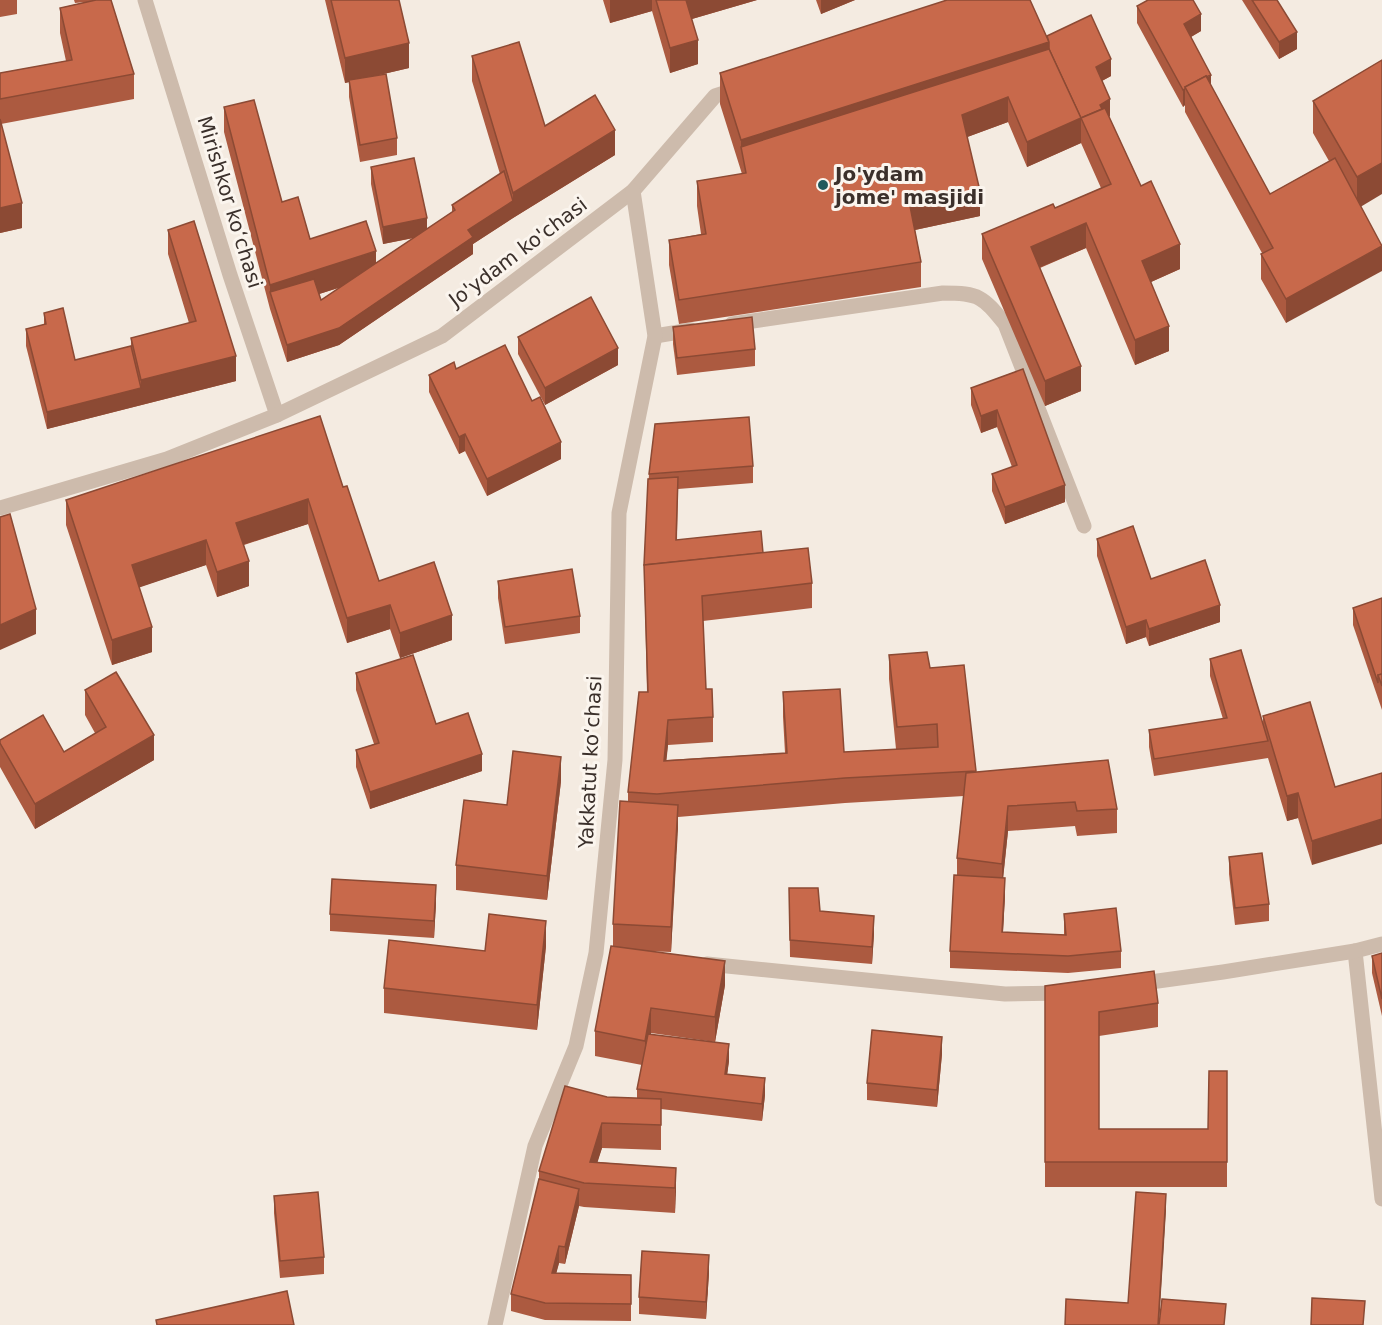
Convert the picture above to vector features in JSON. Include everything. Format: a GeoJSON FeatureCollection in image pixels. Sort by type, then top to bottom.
{"type":"FeatureCollection","features":[{"type":"Feature","properties":{"kind":"street","name":"Mirishkor koʻchasi"},"geometry":{"type":"LineString","coordinates":[[145,0],[276,415]]}},
{"type":"Feature","properties":{"kind":"street","name":"Jo'ydam ko'chasi"},"geometry":{"type":"LineString","coordinates":[[0,508],[166,459],[276,415],[442,336],[633,191],[715,96],[749,85]]}},
{"type":"Feature","properties":{"kind":"street","name":"Yakkatut koʻchasi"},"geometry":{"type":"LineString","coordinates":[[495,1325],[535,1146],[576,1046],[602,953],[615,760],[619,513],[655,336],[633,191]]}},
{"type":"Feature","properties":{"kind":"street"},"geometry":{"type":"LineString","coordinates":[[655,336],[944,293],[966,293],[986,301],[1005,324],[1084,526]]}},
{"type":"Feature","properties":{"kind":"street"},"geometry":{"type":"LineString","coordinates":[[1120,986],[1355,951],[1382,944]]}},
{"type":"Feature","properties":{"kind":"street"},"geometry":{"type":"LineString","coordinates":[[1355,951],[1382,1199]]}},
{"type":"Feature","properties":{"kind":"street"},"geometry":{"type":"LineString","coordinates":[[690,962],[1005,994],[1075,992]]}},
{"type":"Feature","properties":{"kind":"building"},"geometry":{"type":"Polygon","coordinates":[[[96,0],[111,0],[134,74],[0,99],[0,73],[72,60],[60,8],[96,0]]]}},
{"type":"Feature","properties":{"kind":"building"},"geometry":{"type":"Polygon","coordinates":[[[331,0],[399,0],[409,43],[345,58],[331,0]]]}},
{"type":"Feature","properties":{"kind":"building"},"geometry":{"type":"Polygon","coordinates":[[[656,0],[686,0],[698,40],[670,48],[656,0]]]}},
{"type":"Feature","properties":{"kind":"building"},"geometry":{"type":"Polygon","coordinates":[[[947,0],[1030,0],[1049,42],[741,140],[720,73],[947,0]]]}},
{"type":"Feature","properties":{"kind":"building"},"geometry":{"type":"Polygon","coordinates":[[[1148,0],[1193,0],[1201,14],[1184,24],[1211,75],[1183,90],[1137,6],[1148,0]]]}},
{"type":"Feature","properties":{"kind":"building"},"geometry":{"type":"Polygon","coordinates":[[[1252,0],[1277,0],[1297,32],[1279,42],[1252,0]]]}},
{"type":"Feature","properties":{"kind":"building"},"geometry":{"type":"Polygon","coordinates":[[[1091,15],[1111,59],[1096,67],[1110,99],[1100,105],[1102,109],[1081,118],[1049,49],[1047,36],[1091,15]]]}},
{"type":"Feature","properties":{"kind":"building"},"geometry":{"type":"Polygon","coordinates":[[[519,42],[545,126],[595,95],[615,130],[513,193],[472,56],[519,42]]]}},
{"type":"Feature","properties":{"kind":"building"},"geometry":{"type":"Polygon","coordinates":[[[1049,49],[1081,118],[1027,142],[1008,97],[962,115],[980,191],[910,206],[921,262],[679,300],[669,240],[706,234],[697,181],[746,173],[741,147],[1049,49]]]}},
{"type":"Feature","properties":{"kind":"building"},"geometry":{"type":"Polygon","coordinates":[[[1382,60],[1382,163],[1357,177],[1313,101],[1382,60]]]}},
{"type":"Feature","properties":{"kind":"building"},"geometry":{"type":"Polygon","coordinates":[[[386,74],[397,138],[360,145],[349,80],[386,74]]]}},
{"type":"Feature","properties":{"kind":"building"},"geometry":{"type":"Polygon","coordinates":[[[1206,76],[1270,194],[1335,158],[1382,246],[1286,299],[1261,254],[1273,248],[1185,87],[1206,76]]]}},
{"type":"Feature","properties":{"kind":"building"},"geometry":{"type":"Polygon","coordinates":[[[254,100],[282,202],[298,197],[310,239],[366,221],[376,251],[270,285],[224,107],[254,100]]]}},
{"type":"Feature","properties":{"kind":"building"},"geometry":{"type":"Polygon","coordinates":[[[1105,108],[1141,186],[1151,181],[1180,244],[1142,261],[1169,326],[1135,340],[1086,223],[1031,247],[1081,366],[1045,381],[982,234],[1053,204],[1055,208],[1111,184],[1081,118],[1105,108]]]}},
{"type":"Feature","properties":{"kind":"building"},"geometry":{"type":"Polygon","coordinates":[[[0,119],[22,203],[0,208],[0,119]]]}},
{"type":"Feature","properties":{"kind":"building"},"geometry":{"type":"Polygon","coordinates":[[[414,158],[427,218],[383,227],[371,167],[414,158]]]}},
{"type":"Feature","properties":{"kind":"building"},"geometry":{"type":"Polygon","coordinates":[[[504,171],[513,201],[468,230],[473,237],[339,328],[287,345],[270,292],[314,279],[321,300],[455,210],[452,205],[504,171]]]}},
{"type":"Feature","properties":{"kind":"building"},"geometry":{"type":"Polygon","coordinates":[[[194,221],[236,356],[141,380],[131,338],[196,321],[168,230],[194,221]]]}},
{"type":"Feature","properties":{"kind":"building"},"geometry":{"type":"Polygon","coordinates":[[[591,297],[618,348],[545,388],[518,337],[591,297]]]}},
{"type":"Feature","properties":{"kind":"building"},"geometry":{"type":"Polygon","coordinates":[[[63,308],[75,360],[131,346],[141,388],[47,412],[26,329],[46,324],[44,313],[63,308]]]}},
{"type":"Feature","properties":{"kind":"building"},"geometry":{"type":"Polygon","coordinates":[[[752,317],[755,349],[677,358],[673,327],[752,317]]]}},
{"type":"Feature","properties":{"kind":"building"},"geometry":{"type":"Polygon","coordinates":[[[505,345],[532,401],[540,397],[561,442],[487,479],[465,434],[459,437],[429,375],[454,362],[456,369],[505,345]]]}},
{"type":"Feature","properties":{"kind":"building"},"geometry":{"type":"Polygon","coordinates":[[[1023,369],[1065,485],[1005,507],[992,474],[1017,465],[997,410],[981,416],[971,388],[1023,369]]]}},
{"type":"Feature","properties":{"kind":"building"},"geometry":{"type":"Polygon","coordinates":[[[320,416],[343,487],[347,486],[379,581],[434,562],[452,615],[400,633],[390,605],[347,618],[308,499],[236,523],[249,561],[217,572],[206,540],[132,565],[152,627],[112,640],[66,500],[320,416]]]}},
{"type":"Feature","properties":{"kind":"building"},"geometry":{"type":"Polygon","coordinates":[[[749,417],[753,466],[649,474],[655,424],[749,417]]]}},
{"type":"Feature","properties":{"kind":"building"},"geometry":{"type":"Polygon","coordinates":[[[678,477],[676,540],[761,531],[763,553],[644,565],[648,479],[678,477]]]}},
{"type":"Feature","properties":{"kind":"building"},"geometry":{"type":"Polygon","coordinates":[[[10,514],[36,609],[0,625],[0,517],[10,514]]]}},
{"type":"Feature","properties":{"kind":"building"},"geometry":{"type":"Polygon","coordinates":[[[1133,526],[1151,579],[1205,560],[1220,605],[1149,629],[1146,620],[1126,627],[1097,539],[1133,526]]]}},
{"type":"Feature","properties":{"kind":"building"},"geometry":{"type":"Polygon","coordinates":[[[808,548],[812,583],[702,596],[706,689],[712,689],[713,717],[668,720],[664,761],[787,753],[783,692],[840,689],[844,752],[938,747],[937,724],[897,727],[889,655],[927,652],[930,668],[964,665],[976,771],[845,778],[657,794],[628,792],[639,692],[648,692],[644,565],[808,548]]]}},
{"type":"Feature","properties":{"kind":"building"},"geometry":{"type":"Polygon","coordinates":[[[572,569],[580,616],[505,627],[498,581],[572,569]]]}},
{"type":"Feature","properties":{"kind":"building"},"geometry":{"type":"Polygon","coordinates":[[[1382,598],[1382,674],[1378,675],[1378,683],[1353,608],[1382,598]]]}},
{"type":"Feature","properties":{"kind":"building"},"geometry":{"type":"Polygon","coordinates":[[[1241,650],[1268,741],[1154,759],[1149,730],[1227,718],[1210,659],[1241,650]]]}},
{"type":"Feature","properties":{"kind":"building"},"geometry":{"type":"Polygon","coordinates":[[[413,655],[436,724],[468,713],[482,754],[370,792],[356,750],[379,743],[356,673],[413,655]]]}},
{"type":"Feature","properties":{"kind":"building"},"geometry":{"type":"Polygon","coordinates":[[[116,672],[154,735],[35,804],[0,740],[43,715],[64,752],[106,727],[85,690],[116,672]]]}},
{"type":"Feature","properties":{"kind":"building"},"geometry":{"type":"Polygon","coordinates":[[[1382,674],[1382,686],[1378,675],[1382,674]]]}},
{"type":"Feature","properties":{"kind":"building"},"geometry":{"type":"Polygon","coordinates":[[[1310,702],[1335,787],[1382,773],[1382,819],[1312,841],[1298,793],[1287,796],[1263,716],[1310,702]]]}},
{"type":"Feature","properties":{"kind":"building"},"geometry":{"type":"Polygon","coordinates":[[[513,751],[561,757],[547,876],[456,865],[464,800],[507,805],[513,751]]]}},
{"type":"Feature","properties":{"kind":"building"},"geometry":{"type":"Polygon","coordinates":[[[1108,760],[1117,809],[1077,811],[1075,802],[1008,806],[1002,864],[957,858],[966,773],[1108,760]]]}},
{"type":"Feature","properties":{"kind":"building"},"geometry":{"type":"Polygon","coordinates":[[[620,801],[678,805],[671,927],[613,924],[620,801]]]}},
{"type":"Feature","properties":{"kind":"building"},"geometry":{"type":"Polygon","coordinates":[[[1262,853],[1269,904],[1235,908],[1229,857],[1262,853]]]}},
{"type":"Feature","properties":{"kind":"building"},"geometry":{"type":"Polygon","coordinates":[[[954,875],[1005,878],[1002,932],[1066,935],[1064,914],[1116,908],[1121,951],[1068,956],[950,951],[954,875]]]}},
{"type":"Feature","properties":{"kind":"building"},"geometry":{"type":"Polygon","coordinates":[[[332,879],[436,885],[434,921],[330,914],[332,879]]]}},
{"type":"Feature","properties":{"kind":"building"},"geometry":{"type":"Polygon","coordinates":[[[789,888],[818,888],[820,911],[874,916],[872,947],[790,940],[789,888]]]}},
{"type":"Feature","properties":{"kind":"building"},"geometry":{"type":"Polygon","coordinates":[[[489,914],[546,921],[537,1005],[384,988],[389,940],[485,951],[489,914]]]}},
{"type":"Feature","properties":{"kind":"building"},"geometry":{"type":"Polygon","coordinates":[[[611,946],[725,961],[715,1017],[651,1008],[645,1041],[595,1031],[611,946]]]}},
{"type":"Feature","properties":{"kind":"building"},"geometry":{"type":"Polygon","coordinates":[[[1382,953],[1382,999],[1372,956],[1382,953]]]}},
{"type":"Feature","properties":{"kind":"building"},"geometry":{"type":"Polygon","coordinates":[[[1154,971],[1158,1003],[1099,1012],[1099,1129],[1208,1129],[1209,1071],[1227,1071],[1227,1162],[1045,1162],[1045,986],[1154,971]]]}},
{"type":"Feature","properties":{"kind":"building"},"geometry":{"type":"Polygon","coordinates":[[[872,1030],[942,1037],[937,1090],[867,1083],[872,1030]]]}},
{"type":"Feature","properties":{"kind":"building"},"geometry":{"type":"Polygon","coordinates":[[[648,1034],[729,1044],[725,1074],[765,1078],[762,1104],[637,1089],[648,1034]]]}},
{"type":"Feature","properties":{"kind":"building"},"geometry":{"type":"Polygon","coordinates":[[[565,1086],[607,1097],[661,1099],[661,1125],[602,1123],[590,1162],[676,1168],[675,1188],[584,1183],[539,1171],[565,1086]]]}},
{"type":"Feature","properties":{"kind":"building"},"geometry":{"type":"Polygon","coordinates":[[[539,1179],[579,1189],[565,1247],[559,1246],[552,1273],[631,1275],[631,1304],[545,1303],[511,1294],[539,1179]]]}},
{"type":"Feature","properties":{"kind":"building"},"geometry":{"type":"Polygon","coordinates":[[[318,1192],[324,1257],[280,1261],[274,1196],[318,1192]]]}},
{"type":"Feature","properties":{"kind":"building"},"geometry":{"type":"Polygon","coordinates":[[[1136,1192],[1166,1194],[1158,1325],[1065,1325],[1066,1299],[1128,1303],[1136,1192]]]}},
{"type":"Feature","properties":{"kind":"building"},"geometry":{"type":"Polygon","coordinates":[[[642,1251],[709,1255],[706,1302],[639,1297],[642,1251]]]}},
{"type":"Feature","properties":{"kind":"building"},"geometry":{"type":"Polygon","coordinates":[[[287,1291],[294,1325],[157,1325],[156,1320],[287,1291]]]}},
{"type":"Feature","properties":{"kind":"building"},"geometry":{"type":"Polygon","coordinates":[[[1312,1298],[1365,1301],[1363,1325],[1311,1325],[1312,1298]]]}},
{"type":"Feature","properties":{"kind":"building"},"geometry":{"type":"Polygon","coordinates":[[[1162,1299],[1226,1304],[1224,1325],[1159,1325],[1162,1299]]]}},
{"type":"Feature","properties":{"kind":"place","name":"Jo'ydam jome' masjidi"},"geometry":{"type":"Point","coordinates":[823,185]}}]}
